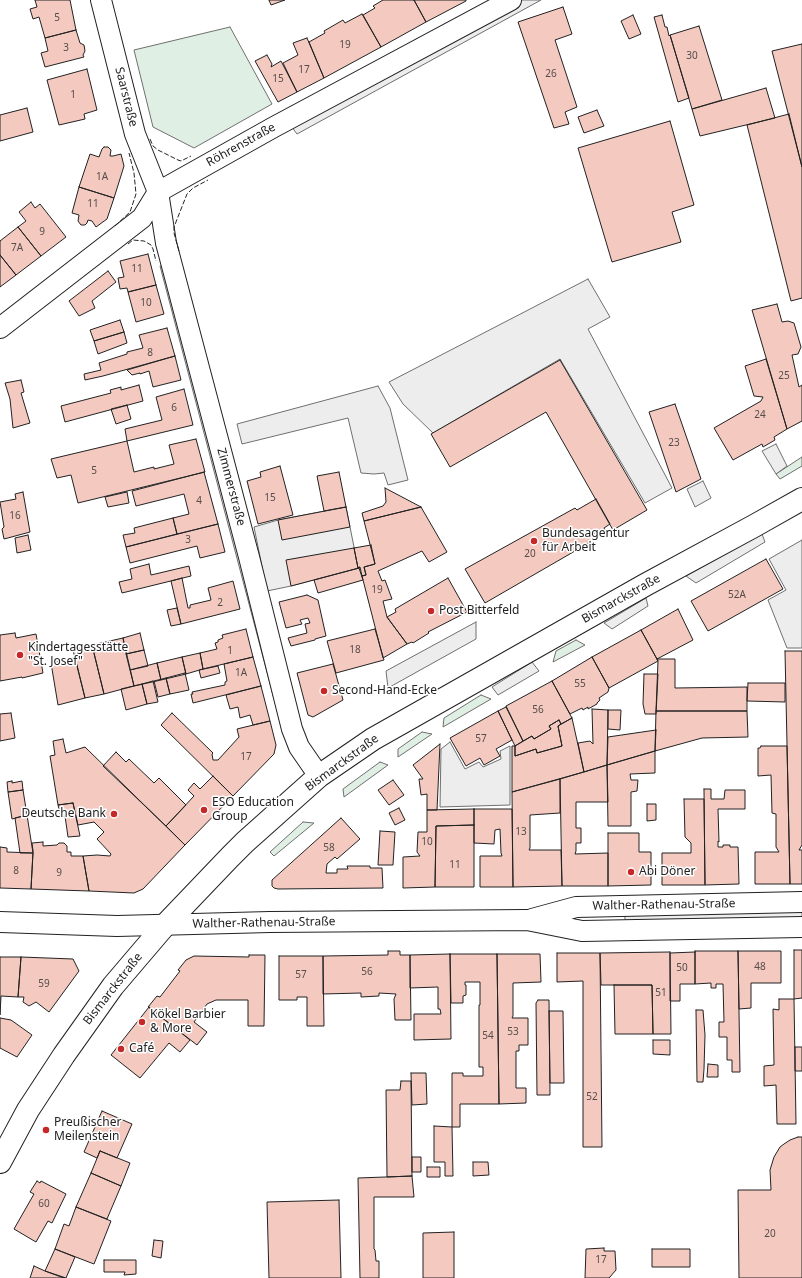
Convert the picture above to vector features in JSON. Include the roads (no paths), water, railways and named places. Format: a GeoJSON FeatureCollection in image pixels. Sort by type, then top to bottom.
{"type":"FeatureCollection","features":[{"type":"Feature","properties":{"kind":"main road","name":"Bismarckstraße"},"geometry":{"type":"LineString","coordinates":[[0,1162],[28,1110],[112,986],[165,925],[245,842],[319,776],[373,739],[645,585],[802,499]]}},
{"type":"Feature","properties":{"kind":"street","name":"Saarstraße"},"geometry":{"type":"LineString","coordinates":[[100,0],[135,134],[158,192]]}},
{"type":"Feature","properties":{"kind":"street","name":"Röhrenstraße"},"geometry":{"type":"LineString","coordinates":[[0,328],[142,218],[158,192],[511,0]]}},
{"type":"Feature","properties":{"kind":"street","name":"Zimmerstraße"},"geometry":{"type":"LineString","coordinates":[[158,192],[166,243],[249,556],[292,729],[299,747],[319,776]]}},
{"type":"Feature","properties":{"kind":"street","name":"Walther-Rathenau-Straße"},"geometry":{"type":"LineString","coordinates":[[527,920],[576,907],[802,902]]}},
{"type":"Feature","properties":{"kind":"street","name":"Walther-Rathenau-Straße"},"geometry":{"type":"LineString","coordinates":[[0,922],[117,926],[287,922],[527,920],[582,931],[802,927]]}},
{"type":"Feature","properties":{"kind":"place","name":"Bundesagentur für Arbeit"},"geometry":{"type":"Point","coordinates":[534,541]}},
{"type":"Feature","properties":{"kind":"place","name":"Post Bitterfeld"},"geometry":{"type":"Point","coordinates":[431,611]}},
{"type":"Feature","properties":{"kind":"place","name":"Kindertagesstätte \"St. Josef\""},"geometry":{"type":"Point","coordinates":[20,655]}},
{"type":"Feature","properties":{"kind":"place","name":"Second-Hand-Ecke"},"geometry":{"type":"Point","coordinates":[324,691]}},
{"type":"Feature","properties":{"kind":"place","name":"ESO Education Group"},"geometry":{"type":"Point","coordinates":[204,810]}},
{"type":"Feature","properties":{"kind":"place","name":"Deutsche Bank"},"geometry":{"type":"Point","coordinates":[114,814]}},
{"type":"Feature","properties":{"kind":"place","name":"Abi Döner"},"geometry":{"type":"Point","coordinates":[631,872]}},
{"type":"Feature","properties":{"kind":"place","name":"Kökel Barbier & More"},"geometry":{"type":"Point","coordinates":[142,1022]}},
{"type":"Feature","properties":{"kind":"place","name":"Café"},"geometry":{"type":"Point","coordinates":[121,1049]}},
{"type":"Feature","properties":{"kind":"place","name":"Preußischer Meilenstein"},"geometry":{"type":"Point","coordinates":[46,1130]}}]}
